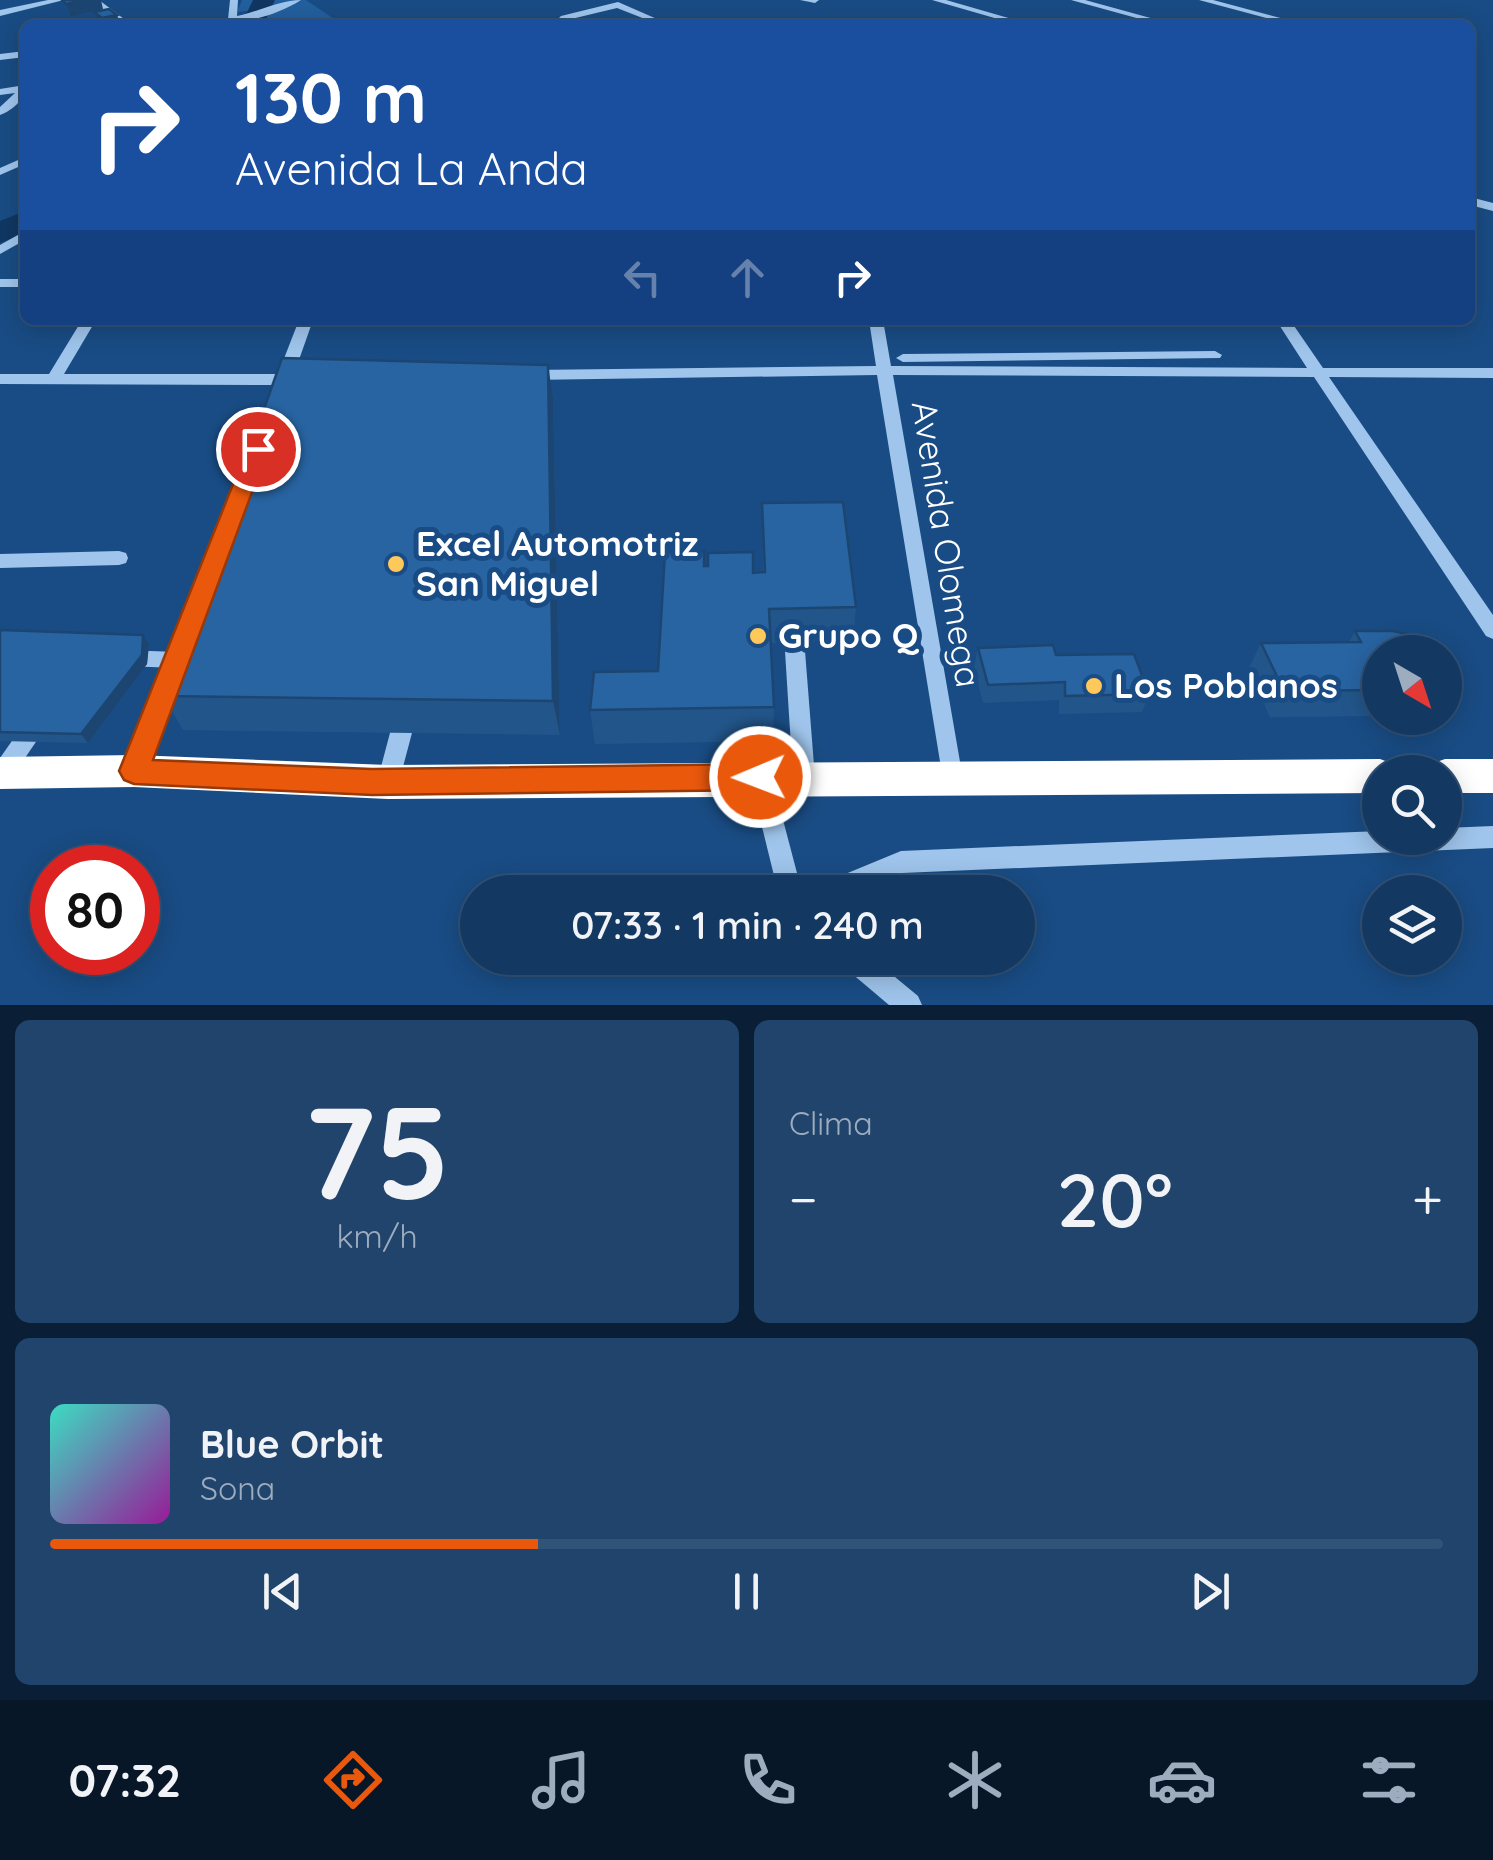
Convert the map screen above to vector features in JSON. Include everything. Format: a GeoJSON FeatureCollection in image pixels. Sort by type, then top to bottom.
{"type":"FeatureCollection","features":[{"type":"Feature","properties":{"kind":"highway"},"geometry":{"type":"LineString","coordinates":[[1,773],[134,771],[388,782],[1362,776]]}},
{"type":"Feature","properties":{"kind":"highway"},"geometry":{"type":"LineString","coordinates":[[1462,776],[1493,776]]}},
{"type":"Feature","properties":{"kind":"street"},"geometry":{"type":"LineString","coordinates":[[0,13],[60,0]]}},
{"type":"Feature","properties":{"kind":"street"},"geometry":{"type":"LineString","coordinates":[[94,0],[121,20]]}},
{"type":"Feature","properties":{"kind":"street"},"geometry":{"type":"LineString","coordinates":[[234,0],[237,20],[297,0]]}},
{"type":"Feature","properties":{"kind":"street"},"geometry":{"type":"LineString","coordinates":[[804,0],[815,0]]}},
{"type":"Feature","properties":{"kind":"street"},"geometry":{"type":"LineString","coordinates":[[936,0],[1011,20]]}},
{"type":"Feature","properties":{"kind":"street"},"geometry":{"type":"LineString","coordinates":[[1075,0],[1153,20]]}},
{"type":"Feature","properties":{"kind":"street"},"geometry":{"type":"LineString","coordinates":[[1203,0],[1283,20]]}},
{"type":"Feature","properties":{"kind":"street"},"geometry":{"type":"LineString","coordinates":[[562,20],[618,5],[650,20]]}},
{"type":"Feature","properties":{"kind":"street"},"geometry":{"type":"LineString","coordinates":[[0,112],[20,94]]}},
{"type":"Feature","properties":{"kind":"street"},"geometry":{"type":"LineString","coordinates":[[54,379],[86,325]]}},
{"type":"Feature","properties":{"kind":"street"},"geometry":{"type":"LineString","coordinates":[[281,388],[304,325]]}},
{"type":"Feature","properties":{"kind":"street","name":"Avenida Olomega"},"geometry":{"type":"LineString","coordinates":[[877,325],[952,779]]}},
{"type":"Feature","properties":{"kind":"street"},"geometry":{"type":"LineString","coordinates":[[1287,325],[1316,374],[1493,631]]}},
{"type":"Feature","properties":{"kind":"street"},"geometry":{"type":"LineString","coordinates":[[504,376],[1215,355]]}},
{"type":"Feature","properties":{"kind":"street"},"geometry":{"type":"LineString","coordinates":[[883,364],[1316,374],[1493,373]]}},
{"type":"Feature","properties":{"kind":"street"},"geometry":{"type":"LineString","coordinates":[[0,379],[281,388],[324,378]]}},
{"type":"Feature","properties":{"kind":"street"},"geometry":{"type":"LineString","coordinates":[[0,562],[119,558]]}},
{"type":"Feature","properties":{"kind":"street"},"geometry":{"type":"LineString","coordinates":[[101,658],[181,651],[134,771]]}},
{"type":"Feature","properties":{"kind":"street"},"geometry":{"type":"LineString","coordinates":[[795,651],[804,778]]}},
{"type":"Feature","properties":{"kind":"street"},"geometry":{"type":"LineString","coordinates":[[388,782],[412,697]]}},
{"type":"Feature","properties":{"kind":"street"},"geometry":{"type":"LineString","coordinates":[[1,773],[52,701]]}},
{"type":"Feature","properties":{"kind":"street"},"geometry":{"type":"LineString","coordinates":[[760,777],[786,875]]}},
{"type":"Feature","properties":{"kind":"street"},"geometry":{"type":"LineString","coordinates":[[870,875],[901,862],[1493,838]]}},
{"type":"Feature","properties":{"kind":"street"},"geometry":{"type":"LineString","coordinates":[[873,975],[910,1005]]}},
{"type":"Feature","properties":{"kind":"shaded area"},"geometry":{"type":"Polygon","coordinates":[[[242,0],[306,0],[336,20],[260,20],[276,8],[237,12],[242,0]]]}},
{"type":"Feature","properties":{"kind":"building"},"geometry":{"type":"Polygon","coordinates":[[[109,9],[117,15],[102,18],[94,12],[109,9]]]}},
{"type":"Feature","properties":{"kind":"building","name":"Excel Automotriz San Miguel"},"geometry":{"type":"Polygon","coordinates":[[[282,358],[548,365],[553,701],[163,696],[282,358]]]}},
{"type":"Feature","properties":{"kind":"building","name":"Grupo Q"},"geometry":{"type":"Polygon","coordinates":[[[843,502],[856,607],[769,609],[774,707],[590,710],[594,672],[658,671],[665,552],[704,551],[704,566],[708,566],[708,553],[753,552],[753,573],[765,572],[762,503],[843,502]]]}},
{"type":"Feature","properties":{"kind":"building"},"geometry":{"type":"Polygon","coordinates":[[[0,630],[143,635],[142,655],[81,734],[0,732],[0,630]]]}},
{"type":"Feature","properties":{"kind":"building"},"geometry":{"type":"Polygon","coordinates":[[[1355,631],[1408,635],[1362,635],[1362,690],[1284,691],[1261,643],[1361,642],[1355,631]]]}},
{"type":"Feature","properties":{"kind":"building"},"geometry":{"type":"Polygon","coordinates":[[[1053,645],[1056,655],[1134,654],[1149,694],[1065,696],[1065,682],[988,685],[978,648],[1053,645]]]}},
{"type":"Feature","properties":{"kind":"waterway"},"geometry":{"type":"LineString","coordinates":[[254,20],[264,0]]}},
{"type":"Feature","properties":{"kind":"waterway"},"geometry":{"type":"LineString","coordinates":[[0,233],[20,223]]}},
{"type":"Feature","properties":{"kind":"place","name":"Excel Automotriz San Miguel"},"geometry":{"type":"Point","coordinates":[396,564]}},
{"type":"Feature","properties":{"kind":"place","name":"Grupo Q"},"geometry":{"type":"Point","coordinates":[758,636]}},
{"type":"Feature","properties":{"kind":"place","name":"Los Poblanos"},"geometry":{"type":"Point","coordinates":[1094,686]}},
{"type":"Feature","properties":{"kind":"route"},"geometry":{"type":"LineString","coordinates":[[258,449],[134,771],[372,782],[760,777]]}}]}
